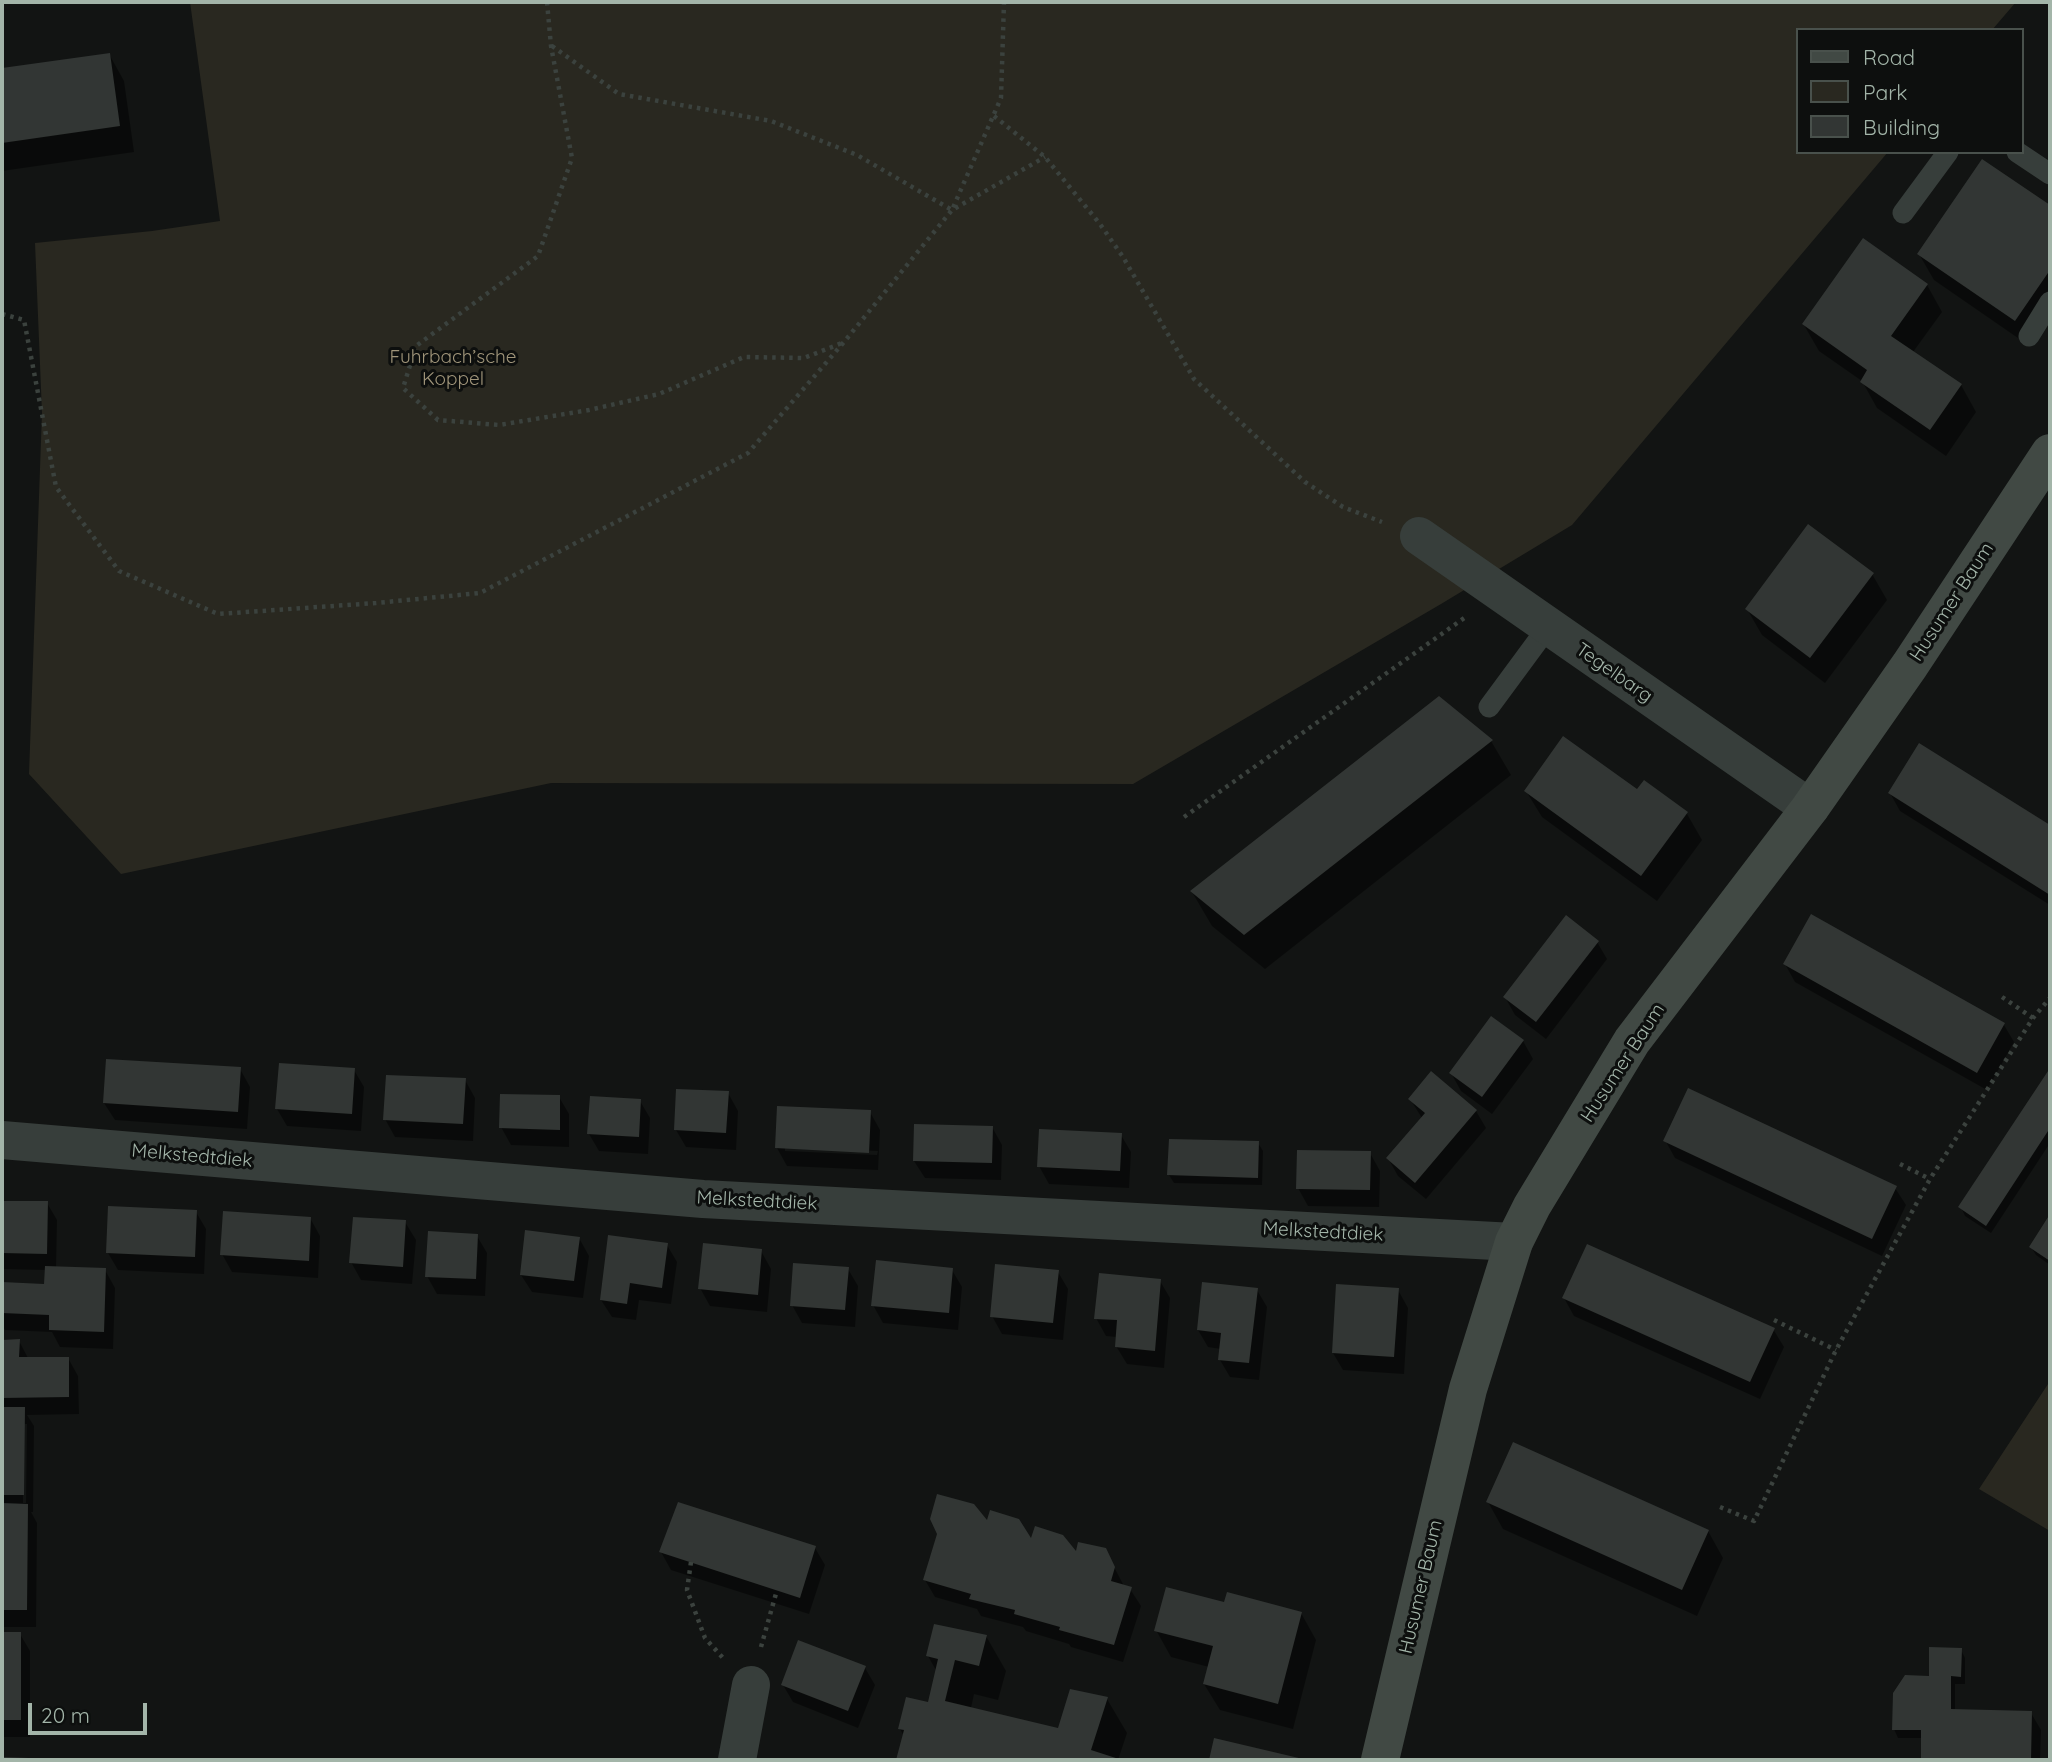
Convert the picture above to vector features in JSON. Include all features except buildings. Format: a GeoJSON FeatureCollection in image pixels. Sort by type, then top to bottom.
{"type":"FeatureCollection","features":[{"type":"Feature","properties":{"kind":"street","name":"Husumer Baum"},"geometry":{"type":"LineString","coordinates":[[1380,1760],[1468,1389],[1514,1242],[1532,1206],[1632,1041],[1810,808],[1910,665],[2050,453]]}},
{"type":"Feature","properties":{"kind":"street","name":"Tegelbarg"},"geometry":{"type":"LineString","coordinates":[[1419,536],[1810,808]]}},
{"type":"Feature","properties":{"kind":"street","name":"Melkstedtdiek"},"geometry":{"type":"LineString","coordinates":[[2,1140],[703,1199],[1514,1242]]}},
{"type":"Feature","properties":{"kind":"street"},"geometry":{"type":"LineString","coordinates":[[737,1760],[753,1679]]}},
{"type":"Feature","properties":{"kind":"lane"},"geometry":{"type":"LineString","coordinates":[[1903,213],[1947,154]]}},
{"type":"Feature","properties":{"kind":"lane"},"geometry":{"type":"LineString","coordinates":[[2020,154],[2050,174]]}},
{"type":"Feature","properties":{"kind":"lane"},"geometry":{"type":"LineString","coordinates":[[2029,336],[2050,302]]}},
{"type":"Feature","properties":{"kind":"lane"},"geometry":{"type":"LineString","coordinates":[[1489,707],[1548,627]]}},
{"type":"Feature","properties":{"kind":"path"},"geometry":{"type":"LineString","coordinates":[[547,2],[551,46],[572,158],[538,256],[416,345],[403,388],[438,420],[499,425],[589,410],[659,394],[744,357],[804,358],[844,342]]}},
{"type":"Feature","properties":{"kind":"path"},"geometry":{"type":"LineString","coordinates":[[2,314],[24,320],[56,487],[119,571],[218,614],[480,593],[748,453],[844,342],[951,210],[1002,98],[1004,2]]}},
{"type":"Feature","properties":{"kind":"path"},"geometry":{"type":"LineString","coordinates":[[551,46],[619,94],[771,121],[856,155],[951,210]]}},
{"type":"Feature","properties":{"kind":"path"},"geometry":{"type":"LineString","coordinates":[[994,116],[1045,157],[1100,223],[1123,257],[1194,379],[1305,482],[1343,507],[1419,536]]}},
{"type":"Feature","properties":{"kind":"path"},"geometry":{"type":"LineString","coordinates":[[951,210],[1045,157]]}},
{"type":"Feature","properties":{"kind":"path"},"geometry":{"type":"LineString","coordinates":[[1184,817],[1499,594]]}},
{"type":"Feature","properties":{"kind":"path"},"geometry":{"type":"LineString","coordinates":[[2002,997],[2033,1018]]}},
{"type":"Feature","properties":{"kind":"path"},"geometry":{"type":"LineString","coordinates":[[1720,1507],[1754,1521],[1836,1350],[1930,1179],[2033,1018],[2050,998]]}},
{"type":"Feature","properties":{"kind":"path"},"geometry":{"type":"LineString","coordinates":[[1900,1164],[1930,1179]]}},
{"type":"Feature","properties":{"kind":"path"},"geometry":{"type":"LineString","coordinates":[[1774,1320],[1836,1350]]}},
{"type":"Feature","properties":{"kind":"path"},"geometry":{"type":"LineString","coordinates":[[691,1562],[687,1590],[705,1638],[730,1666],[753,1679],[777,1590]]}},
{"type":"Feature","properties":{"kind":"green space","name":"Fuhrbach’sche Koppel"},"geometry":{"type":"Polygon","coordinates":[[[190,2],[2016,2],[1994,28],[1797,28],[1797,154],[1886,154],[1572,525],[1133,784],[551,783],[121,874],[29,774],[42,413],[35,243],[220,221],[190,2]]]}},
{"type":"Feature","properties":{"kind":"green space"},"geometry":{"type":"Polygon","coordinates":[[[2050,1381],[2050,1531],[1979,1489],[2050,1381]]]}}]}
